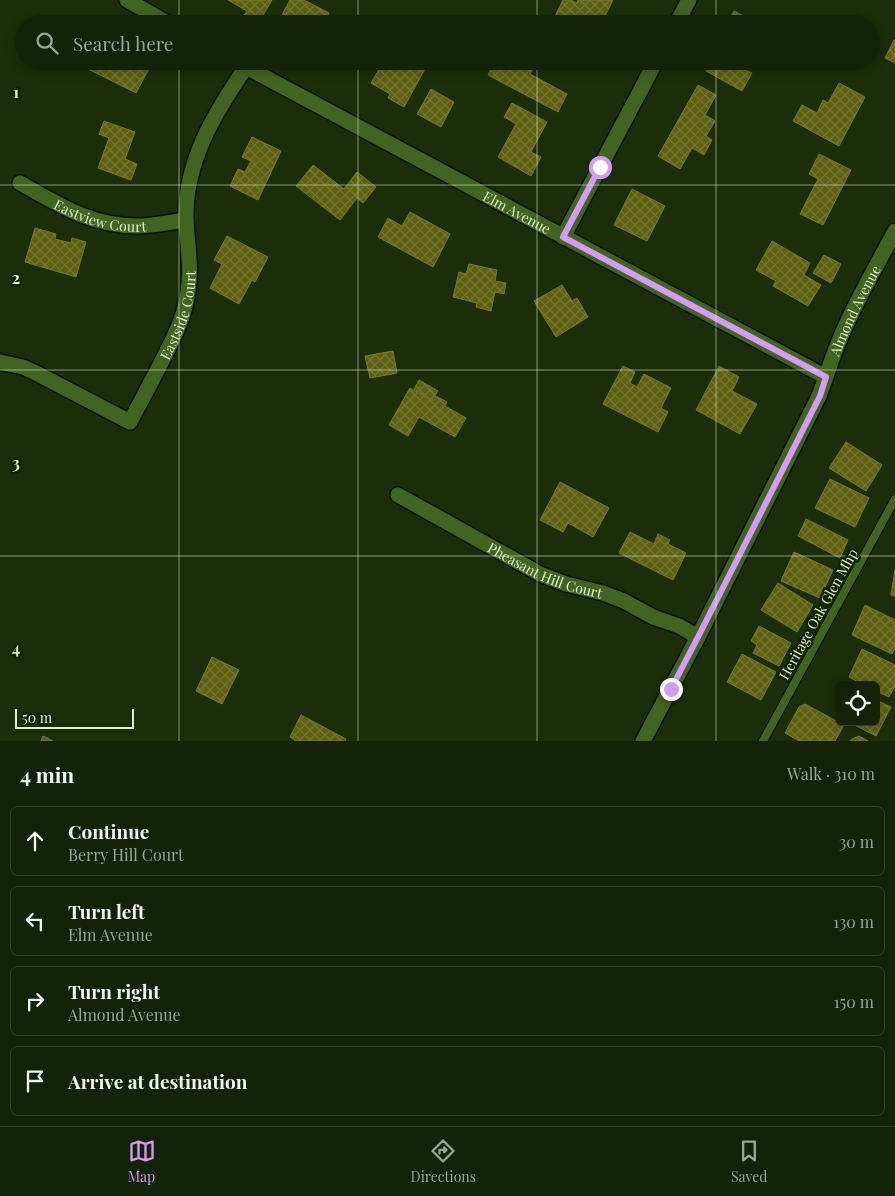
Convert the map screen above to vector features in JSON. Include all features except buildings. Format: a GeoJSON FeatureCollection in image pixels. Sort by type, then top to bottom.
{"type":"FeatureCollection","features":[{"type":"Feature","properties":{"kind":"street"},"geometry":{"type":"LineString","coordinates":[[127,0],[153,15]]}},
{"type":"Feature","properties":{"kind":"street"},"geometry":{"type":"LineString","coordinates":[[681,15],[689,0]]}},
{"type":"Feature","properties":{"kind":"street","name":"Eastside Court"},"geometry":{"type":"LineString","coordinates":[[0,362],[22,367],[36,373],[130,422],[176,335],[184,314],[190,264],[186,220],[187,196],[191,173],[198,150],[229,92],[238,70]]}},
{"type":"Feature","properties":{"kind":"street","name":"Elm Avenue"},"geometry":{"type":"LineString","coordinates":[[252,70],[826,377]]}},
{"type":"Feature","properties":{"kind":"street"},"geometry":{"type":"LineString","coordinates":[[563,237],[651,70]]}},
{"type":"Feature","properties":{"kind":"street","name":"Eastview Court"},"geometry":{"type":"LineString","coordinates":[[20,183],[74,212],[110,224],[136,226],[186,220]]}},
{"type":"Feature","properties":{"kind":"street","name":"Almond Avenue"},"geometry":{"type":"LineString","coordinates":[[643,741],[820,396],[842,332],[895,231]]}},
{"type":"Feature","properties":{"kind":"street","name":"Pheasant Hill Court"},"geometry":{"type":"LineString","coordinates":[[398,495],[540,574],[566,584],[624,601],[653,617],[679,626],[698,637]]}},
{"type":"Feature","properties":{"kind":"lane","name":"Heritage Oak Glen Mhp"},"geometry":{"type":"LineString","coordinates":[[763,741],[895,499]]}},
{"type":"Feature","properties":{"kind":"route"},"geometry":{"type":"LineString","coordinates":[[600,167],[563,237],[826,377],[820,396],[671,689]]}}]}
